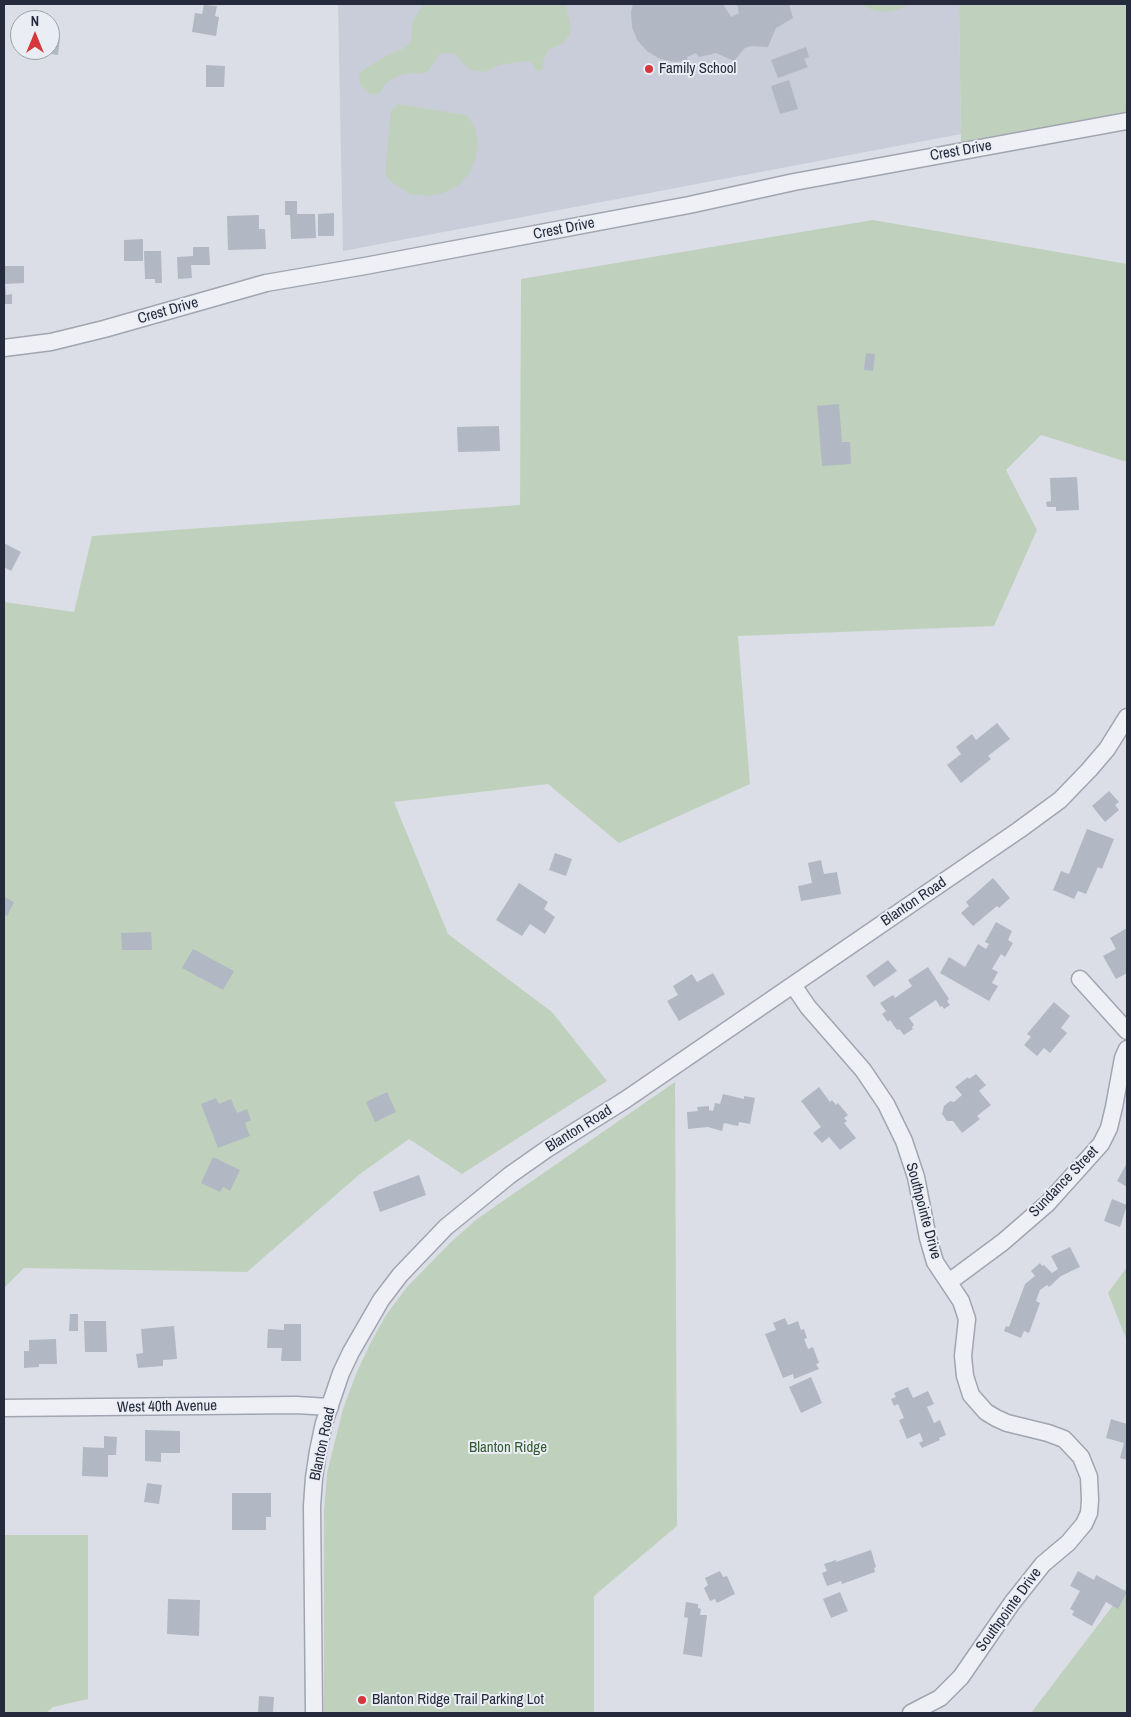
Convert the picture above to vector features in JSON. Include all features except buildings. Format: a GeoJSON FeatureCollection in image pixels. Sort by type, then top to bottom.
{"type":"FeatureCollection","features":[{"type":"Feature","properties":{"kind":"street","name":"Crest Drive"},"geometry":{"type":"LineString","coordinates":[[4,348],[51,342],[266,283],[689,205],[794,182],[1127,121]]}},
{"type":"Feature","properties":{"kind":"street","name":"Blanton Road"},"geometry":{"type":"LineString","coordinates":[[314,1713],[312,1506],[318,1451],[341,1373],[351,1352],[381,1300],[409,1264],[446,1227],[510,1175],[793,986],[1011,836],[1060,800],[1107,749],[1127,717]]}},
{"type":"Feature","properties":{"kind":"street"},"geometry":{"type":"LineString","coordinates":[[1080,979],[1127,1030]]}},
{"type":"Feature","properties":{"kind":"street","name":"Southpointe Drive"},"geometry":{"type":"LineString","coordinates":[[793,986],[808,1007],[863,1070],[886,1104],[904,1141],[916,1177],[928,1238],[935,1262],[961,1302],[967,1319],[963,1356],[965,1376],[972,1395],[986,1412],[996,1418],[1007,1423],[1064,1439],[1080,1457],[1089,1477],[1090,1500],[1084,1524],[1068,1543],[1043,1564],[1030,1580],[961,1677],[940,1698],[910,1713]]}},
{"type":"Feature","properties":{"kind":"street","name":"Sundance Street"},"geometry":{"type":"LineString","coordinates":[[949,1282],[1003,1242],[1048,1203],[1101,1144],[1113,1114],[1123,1058],[1127,1049]]}},
{"type":"Feature","properties":{"kind":"street","name":"West 40th Avenue"},"geometry":{"type":"LineString","coordinates":[[4,1408],[296,1405],[330,1407]]}},
{"type":"Feature","properties":{"kind":"shaded area","name":"Family School"},"geometry":{"type":"Polygon","coordinates":[[[338,4],[959,4],[961,134],[343,251],[338,4]]]}},
{"type":"Feature","properties":{"kind":"green space"},"geometry":{"type":"Polygon","coordinates":[[[424,4],[566,4],[571,28],[570,34],[563,43],[548,50],[543,68],[540,71],[536,70],[530,62],[524,61],[500,65],[485,72],[476,71],[469,69],[455,54],[444,53],[439,55],[428,71],[420,74],[409,73],[400,75],[386,83],[379,94],[370,94],[360,85],[359,75],[363,70],[387,55],[404,48],[411,42],[413,20],[424,4]]]}},
{"type":"Feature","properties":{"kind":"green space"},"geometry":{"type":"Polygon","coordinates":[[[860,4],[909,4],[889,12],[875,11],[860,4]]]}},
{"type":"Feature","properties":{"kind":"green space"},"geometry":{"type":"Polygon","coordinates":[[[959,4],[1127,4],[1127,114],[961,144],[959,4]]]}},
{"type":"Feature","properties":{"kind":"green space"},"geometry":{"type":"Polygon","coordinates":[[[398,104],[466,115],[474,125],[478,141],[476,157],[470,172],[459,185],[444,193],[427,196],[411,194],[395,185],[385,175],[391,110],[398,104]]]}},
{"type":"Feature","properties":{"kind":"green space"},"geometry":{"type":"Polygon","coordinates":[[[873,220],[1127,264],[1127,462],[1041,435],[1006,470],[1037,530],[994,626],[738,636],[750,784],[619,843],[548,784],[394,802],[448,934],[552,1012],[607,1081],[462,1174],[409,1139],[360,1174],[247,1272],[24,1268],[4,1288],[4,602],[74,612],[92,536],[520,505],[521,279],[873,220]]]}},
{"type":"Feature","properties":{"kind":"green space","name":"Blanton Ridge"},"geometry":{"type":"Polygon","coordinates":[[[675,1082],[677,1526],[594,1596],[594,1713],[324,1713],[324,1511],[327,1473],[343,1409],[356,1374],[386,1315],[407,1287],[451,1242],[477,1219],[675,1082]]]}},
{"type":"Feature","properties":{"kind":"green space"},"geometry":{"type":"Polygon","coordinates":[[[1127,1267],[1127,1341],[1108,1293],[1127,1267]]]}},
{"type":"Feature","properties":{"kind":"green space"},"geometry":{"type":"Polygon","coordinates":[[[4,1535],[88,1535],[88,1699],[53,1707],[46,1713],[4,1713],[4,1535]]]}},
{"type":"Feature","properties":{"kind":"green space"},"geometry":{"type":"Polygon","coordinates":[[[1127,1587],[1127,1713],[1031,1713],[1127,1587]]]}},
{"type":"Feature","properties":{"kind":"place","name":"Family School"},"geometry":{"type":"Point","coordinates":[649,69]}},
{"type":"Feature","properties":{"kind":"place","name":"Blanton Ridge Trail Parking Lot"},"geometry":{"type":"Point","coordinates":[362,1700]}}]}
